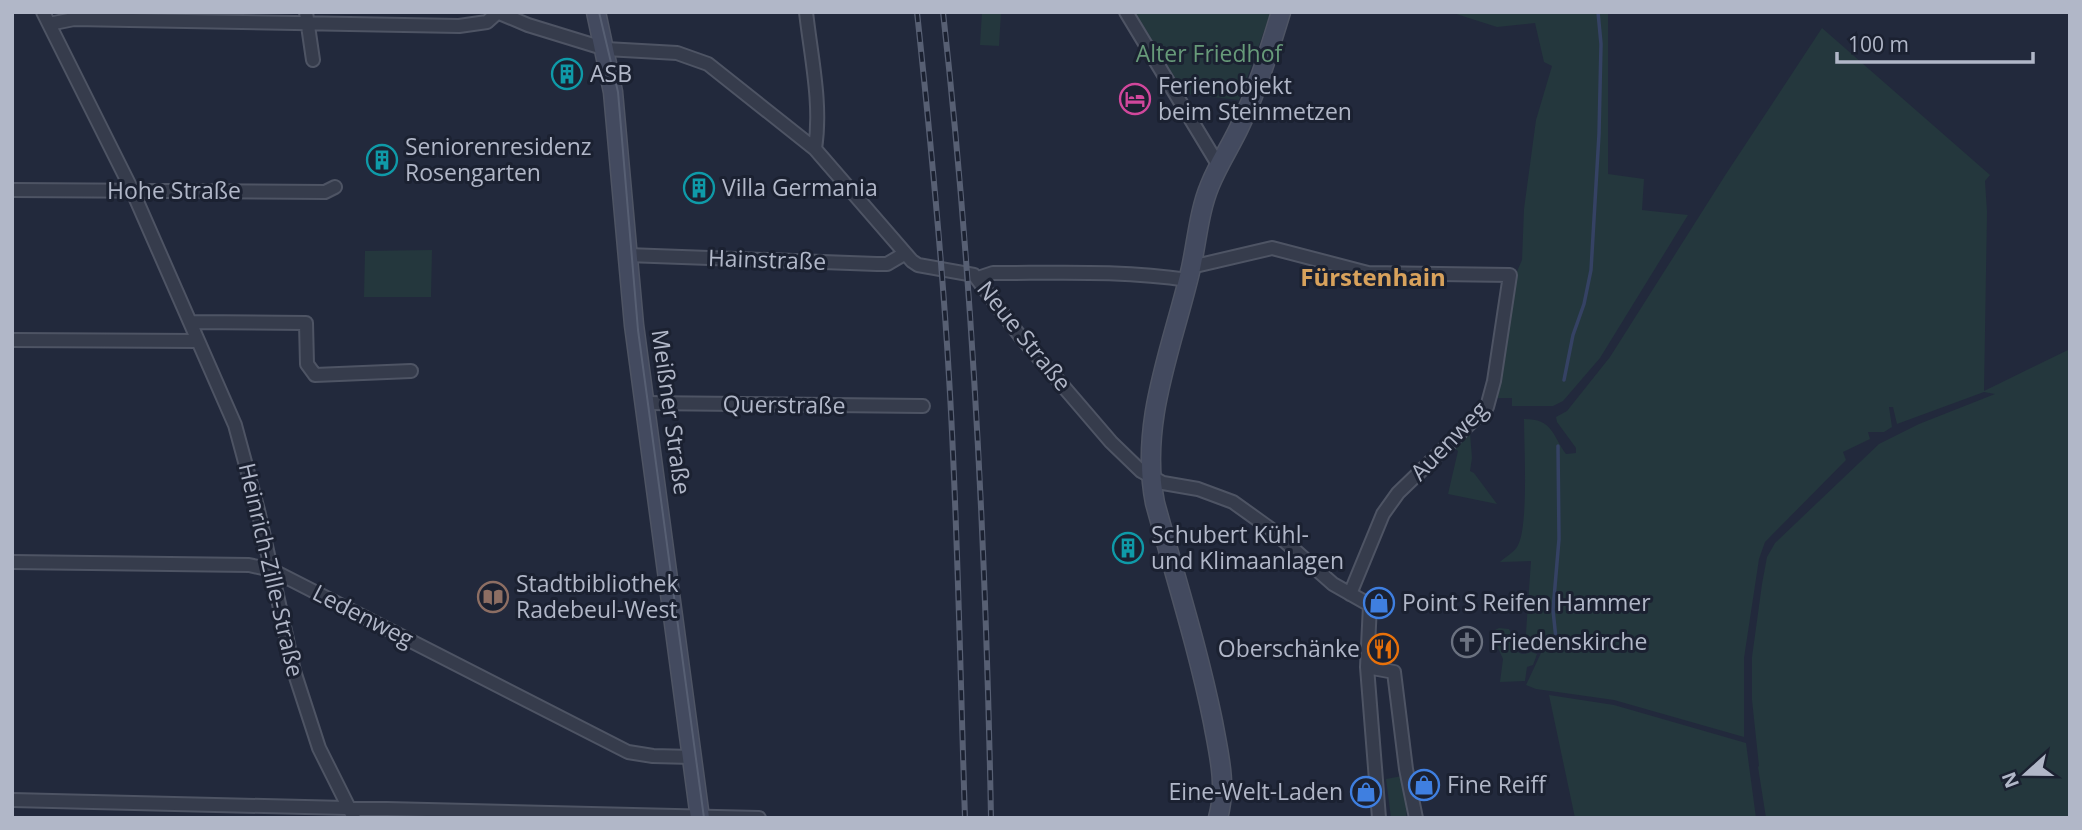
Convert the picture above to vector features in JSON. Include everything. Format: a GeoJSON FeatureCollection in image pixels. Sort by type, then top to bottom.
{"type":"FeatureCollection","features":[{"type":"Feature","properties":{"kind":"street","name":"Neue Straße"},"geometry":{"type":"LineString","coordinates":[[497,12],[528,25],[606,49],[677,53],[708,64],[815,149],[904,254],[918,265],[971,273],[978,278],[1020,336],[1111,442],[1150,478],[1198,489],[1233,502],[1272,530],[1333,584],[1370,605],[1367,667]]}},
{"type":"Feature","properties":{"kind":"street"},"geometry":{"type":"LineString","coordinates":[[46,18],[307,18],[459,26],[487,22],[497,12]]}},
{"type":"Feature","properties":{"kind":"street","name":"Meißner Straße"},"geometry":{"type":"LineString","coordinates":[[596,12],[606,49],[618,136],[627,255],[644,403],[700,817]]}},
{"type":"Feature","properties":{"kind":"street"},"geometry":{"type":"LineString","coordinates":[[806,12],[817,107],[818,131],[815,149]]}},
{"type":"Feature","properties":{"kind":"street"},"geometry":{"type":"LineString","coordinates":[[1126,12],[1219,166]]}},
{"type":"Feature","properties":{"kind":"street"},"geometry":{"type":"LineString","coordinates":[[1218,818],[1224,780],[1201,662],[1150,478],[1149,442],[1153,413],[1189,273],[1203,205],[1245,115],[1269,53],[1281,12]]}},
{"type":"Feature","properties":{"kind":"street","name":"Heinrich-Zille-Straße"},"geometry":{"type":"LineString","coordinates":[[46,18],[132,190],[235,425],[272,570],[294,671],[315,737],[352,813]]}},
{"type":"Feature","properties":{"kind":"street"},"geometry":{"type":"LineString","coordinates":[[307,18],[313,60]]}},
{"type":"Feature","properties":{"kind":"street","name":"Hohe Straße"},"geometry":{"type":"LineString","coordinates":[[12,190],[325,192],[335,187]]}},
{"type":"Feature","properties":{"kind":"street","name":"Auenweg"},"geometry":{"type":"LineString","coordinates":[[1189,273],[1272,248],[1368,273],[1510,275],[1494,381],[1487,407],[1398,493],[1383,513],[1350,594]]}},
{"type":"Feature","properties":{"kind":"street","name":"Hainstraße"},"geometry":{"type":"LineString","coordinates":[[627,255],[887,264],[904,254]]}},
{"type":"Feature","properties":{"kind":"street"},"geometry":{"type":"LineString","coordinates":[[978,278],[993,273],[1189,273]]}},
{"type":"Feature","properties":{"kind":"street"},"geometry":{"type":"LineString","coordinates":[[190,322],[306,323],[307,363],[316,375],[411,371]]}},
{"type":"Feature","properties":{"kind":"street"},"geometry":{"type":"LineString","coordinates":[[12,340],[198,341]]}},
{"type":"Feature","properties":{"kind":"street","name":"Querstraße"},"geometry":{"type":"LineString","coordinates":[[644,403],[923,406]]}},
{"type":"Feature","properties":{"kind":"street","name":"Ledenweg"},"geometry":{"type":"LineString","coordinates":[[12,562],[249,565],[272,570],[628,752],[692,757]]}},
{"type":"Feature","properties":{"kind":"street"},"geometry":{"type":"LineString","coordinates":[[1380,818],[1367,667],[1394,672],[1406,769],[1416,818]]}},
{"type":"Feature","properties":{"kind":"street"},"geometry":{"type":"LineString","coordinates":[[12,800],[166,811],[760,818]]}},
{"type":"Feature","properties":{"kind":"green space"},"geometry":{"type":"Polygon","coordinates":[[[982,12],[1001,12],[999,46],[980,45],[982,12]]]}},
{"type":"Feature","properties":{"kind":"green space","name":"Alter Friedhof"},"geometry":{"type":"Polygon","coordinates":[[[1135,12],[1271,12],[1239,100],[1185,94],[1135,12]]]}},
{"type":"Feature","properties":{"kind":"green space"},"geometry":{"type":"Polygon","coordinates":[[[1450,12],[1608,12],[1608,174],[1644,179],[1642,210],[1688,215],[1600,358],[1563,401],[1553,406],[1512,406],[1512,398],[1497,398],[1515,276],[1522,260],[1524,209],[1536,120],[1552,66],[1544,62],[1535,23],[1497,27],[1450,12]]]}},
{"type":"Feature","properties":{"kind":"green space"},"geometry":{"type":"Polygon","coordinates":[[[1822,28],[1990,175],[1985,181],[1987,212],[1984,391],[2070,349],[2070,818],[1766,818],[1752,700],[1752,657],[1767,557],[1775,543],[1879,444],[1919,424],[1995,394],[1984,392],[1897,424],[1893,407],[1889,407],[1892,427],[1884,432],[1868,432],[1870,439],[1843,452],[1846,460],[1765,542],[1759,559],[1744,658],[1744,737],[1614,700],[1536,689],[1526,685],[1541,653],[1525,647],[1531,561],[1500,562],[1517,547],[1521,538],[1525,486],[1524,419],[1546,425],[1566,454],[1576,453],[1576,448],[1556,417],[1567,411],[1610,357],[1822,28]]]}},
{"type":"Feature","properties":{"kind":"green space"},"geometry":{"type":"Polygon","coordinates":[[[432,250],[431,297],[364,297],[365,251],[432,250]]]}},
{"type":"Feature","properties":{"kind":"green space"},"geometry":{"type":"Polygon","coordinates":[[[1470,433],[1470,471],[1497,504],[1448,494],[1458,451],[1454,448],[1470,433]]]}},
{"type":"Feature","properties":{"kind":"green space"},"geometry":{"type":"Polygon","coordinates":[[[1499,628],[1509,629],[1513,637],[1512,646],[1518,652],[1537,654],[1533,665],[1527,667],[1525,681],[1500,682],[1503,659],[1491,632],[1499,628]]]}},
{"type":"Feature","properties":{"kind":"green space"},"geometry":{"type":"Polygon","coordinates":[[[1549,695],[1614,705],[1746,743],[1756,818],[1575,818],[1549,695]]]}},
{"type":"Feature","properties":{"kind":"green space"},"geometry":{"type":"Polygon","coordinates":[[[1402,776],[1406,818],[1391,818],[1386,779],[1402,776]]]}},
{"type":"Feature","properties":{"kind":"waterway"},"geometry":{"type":"LineString","coordinates":[[1564,380],[1591,270],[1599,134],[1601,44],[1598,12]]}},
{"type":"Feature","properties":{"kind":"waterway"},"geometry":{"type":"LineString","coordinates":[[1556,639],[1553,610],[1559,539],[1558,446]]}},
{"type":"Feature","properties":{"kind":"tram line"},"geometry":{"type":"LineString","coordinates":[[599,12],[618,92],[638,330],[704,818]]}},
{"type":"Feature","properties":{"kind":"railway"},"geometry":{"type":"LineString","coordinates":[[917,12],[949,377],[965,818]]}},
{"type":"Feature","properties":{"kind":"railway"},"geometry":{"type":"LineString","coordinates":[[943,12],[962,213],[976,414],[986,616],[991,818]]}},
{"type":"Feature","properties":{"kind":"place","name":"ASB"},"geometry":{"type":"Point","coordinates":[567,74]}},
{"type":"Feature","properties":{"kind":"place","name":"Ferienobjekt beim Steinmetzen"},"geometry":{"type":"Point","coordinates":[1135,99]}},
{"type":"Feature","properties":{"kind":"place","name":"Seniorenresidenz Rosengarten"},"geometry":{"type":"Point","coordinates":[382,160]}},
{"type":"Feature","properties":{"kind":"place","name":"Villa Germania"},"geometry":{"type":"Point","coordinates":[699,188]}},
{"type":"Feature","properties":{"kind":"place","name":"Schubert Kühl- und Klimaanlagen"},"geometry":{"type":"Point","coordinates":[1128,548]}},
{"type":"Feature","properties":{"kind":"place","name":"Stadtbibliothek Radebeul-West"},"geometry":{"type":"Point","coordinates":[493,597]}},
{"type":"Feature","properties":{"kind":"place","name":"Point S Reifen Hammer"},"geometry":{"type":"Point","coordinates":[1379,603]}},
{"type":"Feature","properties":{"kind":"place","name":"Friedenskirche"},"geometry":{"type":"Point","coordinates":[1467,642]}},
{"type":"Feature","properties":{"kind":"place","name":"Oberschänke"},"geometry":{"type":"Point","coordinates":[1383,649]}},
{"type":"Feature","properties":{"kind":"place","name":"Fine Reiff"},"geometry":{"type":"Point","coordinates":[1424,785]}},
{"type":"Feature","properties":{"kind":"place","name":"Eine-Welt-Laden"},"geometry":{"type":"Point","coordinates":[1366,792]}},
{"type":"Feature","properties":{"kind":"district","name":"Fürstenhain"},"geometry":{"type":"Point","coordinates":[1373,278]}}]}
